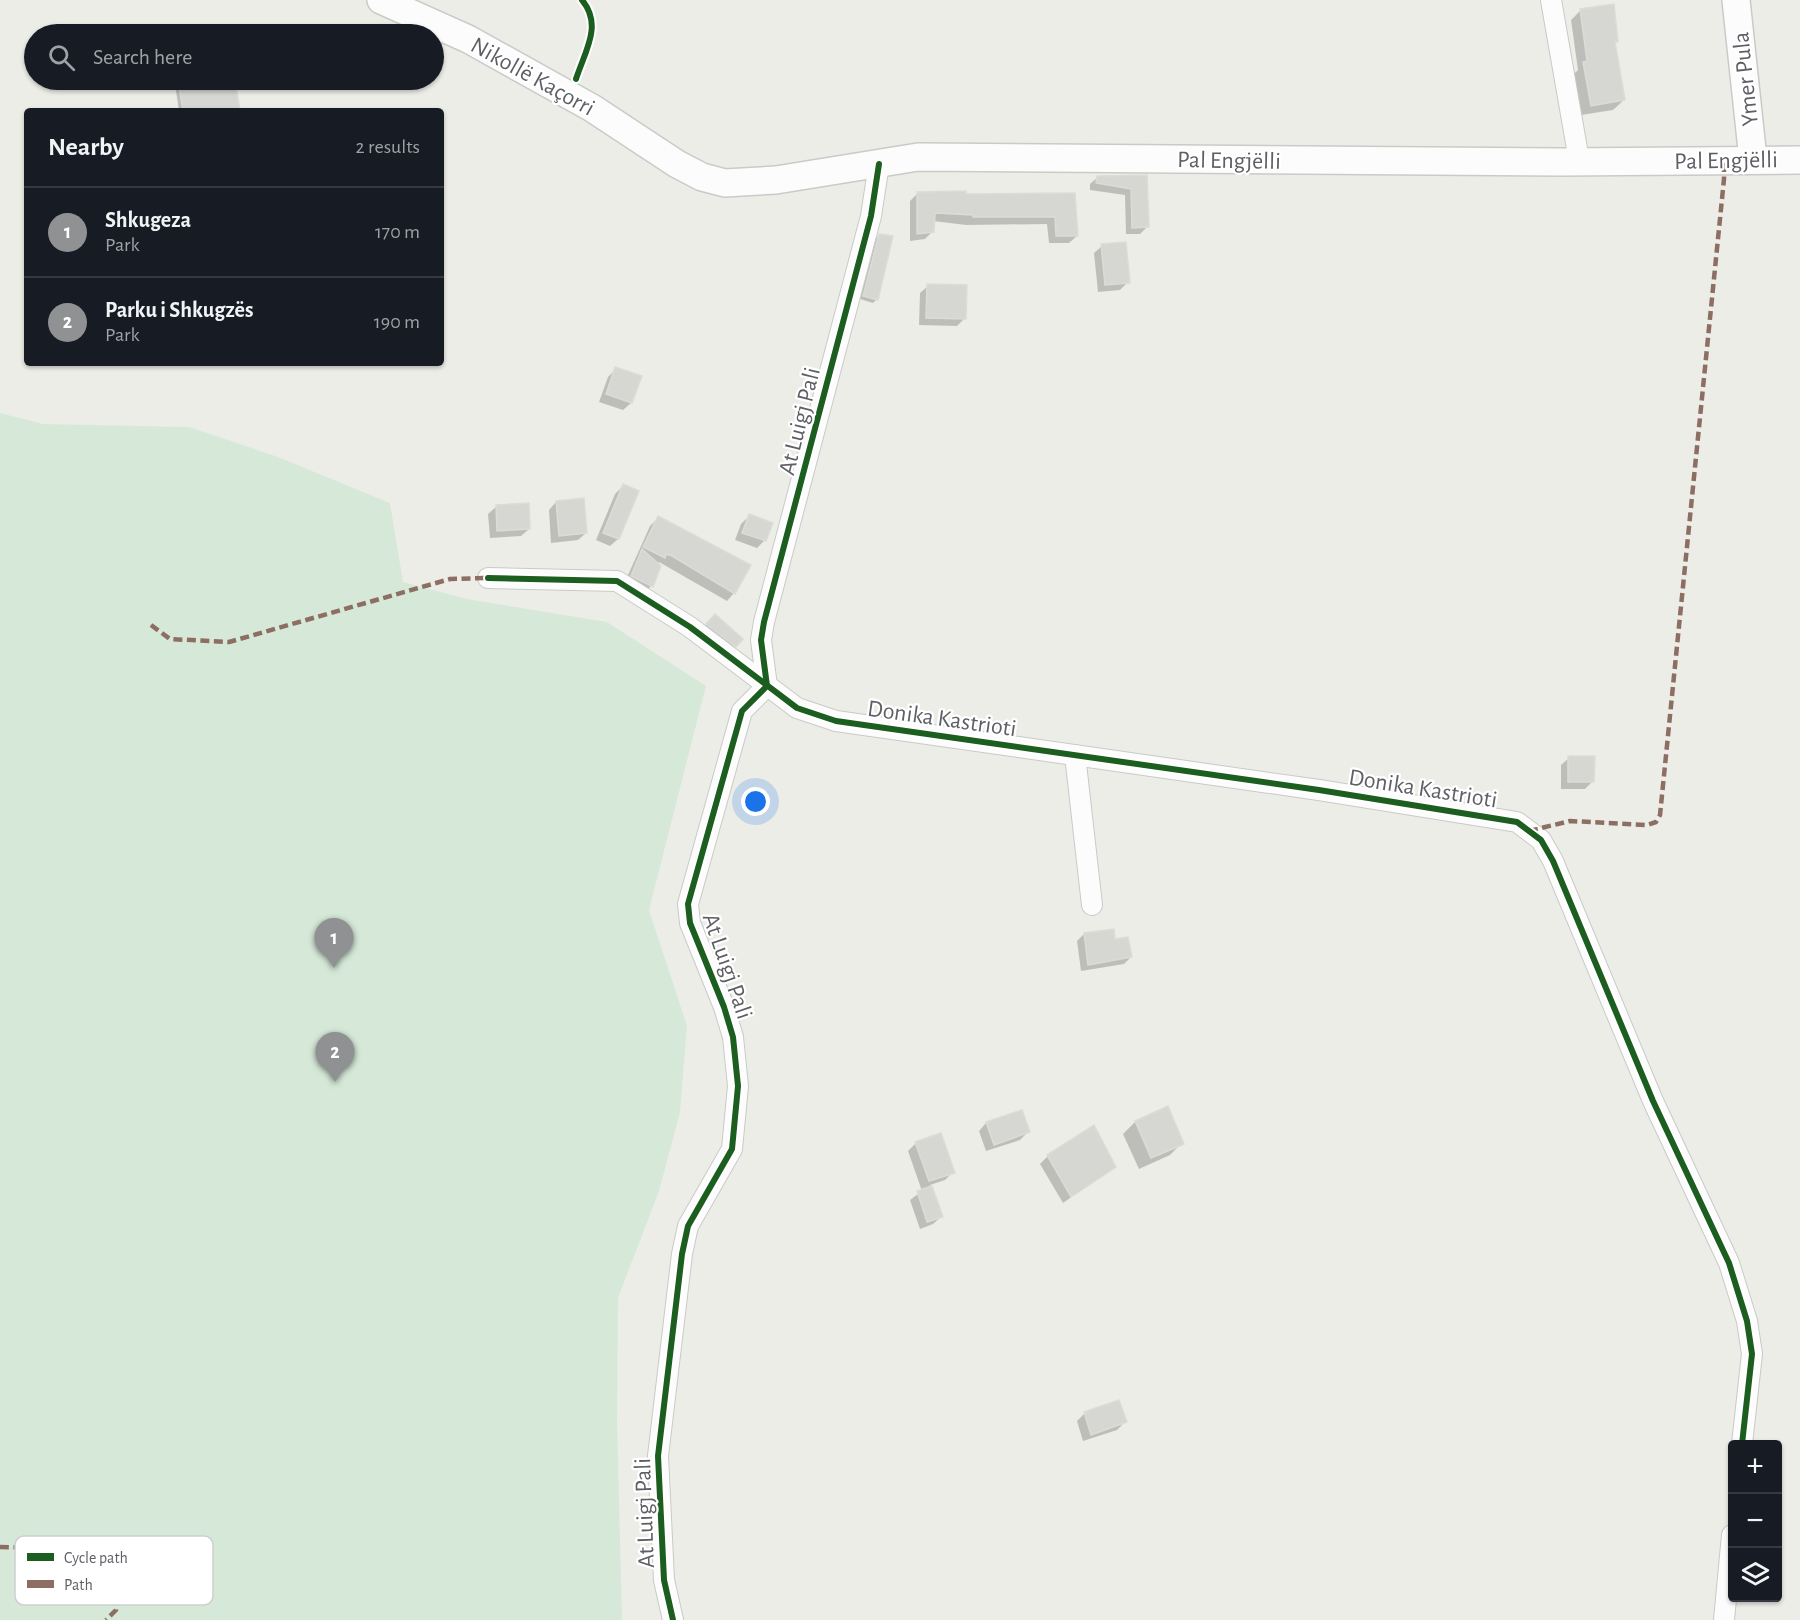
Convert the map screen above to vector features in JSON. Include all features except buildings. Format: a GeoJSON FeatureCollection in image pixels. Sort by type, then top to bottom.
{"type":"FeatureCollection","features":[{"type":"Feature","properties":{"kind":"main road","name":"Nikollë Kaçorri"},"geometry":{"type":"LineString","coordinates":[[381,0],[435,24]]}},
{"type":"Feature","properties":{"kind":"main road","name":"Ymer Pula"},"geometry":{"type":"LineString","coordinates":[[1736,0],[1753,159]]}},
{"type":"Feature","properties":{"kind":"main road","name":"Nikollë Kaçorri"},"geometry":{"type":"LineString","coordinates":[[444,28],[468,39],[618,125],[677,164]]}},
{"type":"Feature","properties":{"kind":"main road","name":"Pal Engjëlli"},"geometry":{"type":"LineString","coordinates":[[677,164],[702,177],[725,183],[748,183],[918,157],[960,156],[1618,162],[1800,160]]}},
{"type":"Feature","properties":{"kind":"street"},"geometry":{"type":"LineString","coordinates":[[1551,0],[1579,160]]}},
{"type":"Feature","properties":{"kind":"street","name":"At Luigj Pali"},"geometry":{"type":"LineString","coordinates":[[672,1620],[664,1580],[658,1456],[682,1254],[688,1226],[732,1149],[738,1086],[733,1037],[724,1007],[690,923],[688,904],[742,711],[767,686],[761,640],[764,622],[872,216],[879,164]]}},
{"type":"Feature","properties":{"kind":"street"},"geometry":{"type":"LineString","coordinates":[[488,578],[617,581],[690,627],[767,686]]}},
{"type":"Feature","properties":{"kind":"street","name":"Donika Kastrioti"},"geometry":{"type":"LineString","coordinates":[[767,686],[797,708],[836,721],[1517,822],[1541,840],[1553,861],[1653,1101],[1729,1263],[1747,1321],[1752,1354],[1742,1440]]}},
{"type":"Feature","properties":{"kind":"street"},"geometry":{"type":"LineString","coordinates":[[1075,755],[1092,905]]}},
{"type":"Feature","properties":{"kind":"street"},"geometry":{"type":"LineString","coordinates":[[1724,1620],[1731,1548]]}},
{"type":"Feature","properties":{"kind":"green space"},"geometry":{"type":"Polygon","coordinates":[[[0,413],[43,424],[189,427],[278,457],[390,503],[403,582],[467,599],[607,622],[706,686],[649,910],[687,1026],[680,1112],[659,1191],[618,1298],[617,1420],[622,1620],[0,1620],[0,413]]]}},
{"type":"Feature","properties":{"kind":"marked path"},"geometry":{"type":"LineString","coordinates":[[1529,831],[1570,821],[1647,825],[1656,822],[1660,815],[1724,179],[1724,160]]}},
{"type":"Feature","properties":{"kind":"marked path"},"geometry":{"type":"LineString","coordinates":[[151,625],[170,639],[229,642],[450,579],[488,578]]}},
{"type":"Feature","properties":{"kind":"marked path"},"geometry":{"type":"LineString","coordinates":[[0,1547],[15,1547]]}},
{"type":"Feature","properties":{"kind":"marked path"},"geometry":{"type":"LineString","coordinates":[[106,1620],[116,1610],[116,1605]]}},
{"type":"Feature","properties":{"kind":"cycle path"},"geometry":{"type":"LineString","coordinates":[[576,79],[592,29],[588,9],[582,0]]}},
{"type":"Feature","properties":{"kind":"cycle path"},"geometry":{"type":"LineString","coordinates":[[673,1620],[664,1580],[658,1456],[682,1254],[688,1226],[732,1149],[738,1086],[733,1037],[724,1007],[690,923],[688,904],[742,711],[767,686],[761,640],[764,622],[871,216],[879,164]]}},
{"type":"Feature","properties":{"kind":"cycle path"},"geometry":{"type":"LineString","coordinates":[[488,578],[617,581],[690,627],[797,708],[836,721],[1319,790],[1517,822],[1541,840],[1553,861],[1653,1101],[1729,1263],[1747,1321],[1752,1354],[1742,1440]]}},
{"type":"Feature","properties":{"kind":"place","name":"Shkugeza"},"geometry":{"type":"Point","coordinates":[334,968]}},
{"type":"Feature","properties":{"kind":"place","name":"Parku i Shkugzës"},"geometry":{"type":"Point","coordinates":[335,1082]}}]}
